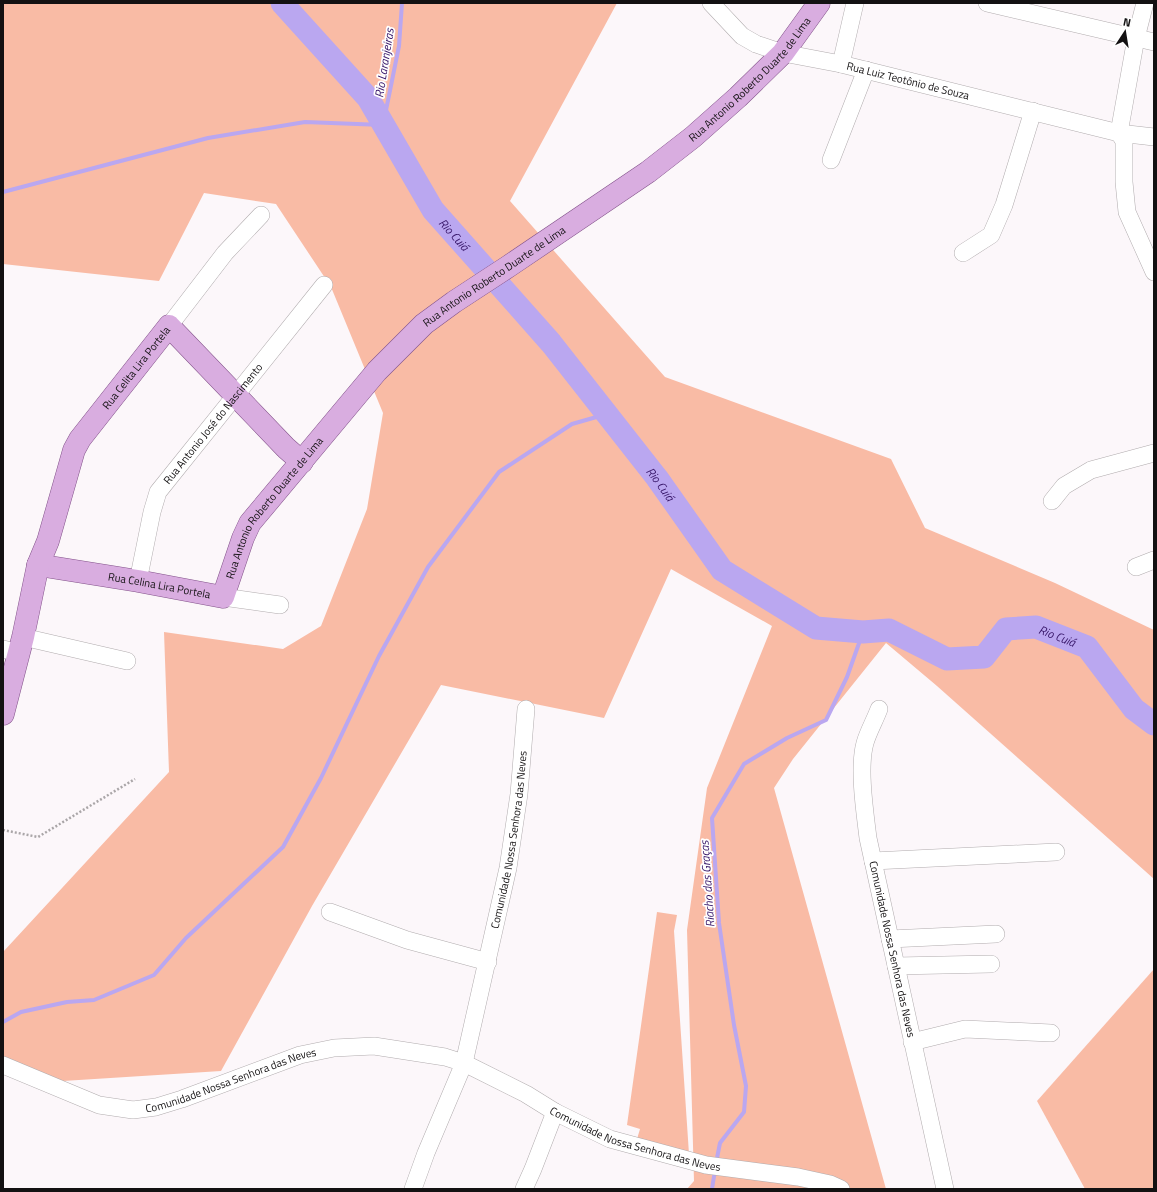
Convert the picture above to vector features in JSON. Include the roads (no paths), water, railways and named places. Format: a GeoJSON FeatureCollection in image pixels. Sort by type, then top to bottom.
{"type":"FeatureCollection","features":[{"type":"Feature","properties":{"kind":"main road","name":"Rua Antonio Roberto Duarte de Lima"},"geometry":{"type":"LineString","coordinates":[[223,597],[243,538],[250,524],[294,460],[399,347],[424,324],[454,302],[648,172],[682,146],[738,97],[783,53],[819,3]]}},
{"type":"Feature","properties":{"kind":"main road"},"geometry":{"type":"LineString","coordinates":[[169,326],[236,396],[294,460]]}},
{"type":"Feature","properties":{"kind":"main road","name":"Rua Celita Lira Portela"},"geometry":{"type":"LineString","coordinates":[[3,714],[15,646],[45,566],[48,541],[74,450],[80,438],[169,326]]}},
{"type":"Feature","properties":{"kind":"main road","name":"Rua Celina Lira Portela"},"geometry":{"type":"LineString","coordinates":[[45,566],[223,597]]}},
{"type":"Feature","properties":{"kind":"street","name":"Rua Luiz Teotônio de Souza"},"geometry":{"type":"LineString","coordinates":[[710,3],[742,36],[756,44],[783,53],[841,64],[1119,133],[1154,137]]}},
{"type":"Feature","properties":{"kind":"street"},"geometry":{"type":"LineString","coordinates":[[841,64],[855,3]]}},
{"type":"Feature","properties":{"kind":"street"},"geometry":{"type":"LineString","coordinates":[[987,3],[1154,42]]}},
{"type":"Feature","properties":{"kind":"street"},"geometry":{"type":"LineString","coordinates":[[1145,3],[1136,38],[1119,133],[1124,141],[1124,182],[1127,212],[1147,239],[1154,272]]}},
{"type":"Feature","properties":{"kind":"street"},"geometry":{"type":"LineString","coordinates":[[831,160],[866,70]]}},
{"type":"Feature","properties":{"kind":"street"},"geometry":{"type":"LineString","coordinates":[[963,253],[991,235],[1004,205],[1033,111]]}},
{"type":"Feature","properties":{"kind":"street","name":"Rua Celita Lira Portela"},"geometry":{"type":"LineString","coordinates":[[169,326],[225,253],[261,215]]}},
{"type":"Feature","properties":{"kind":"street","name":"Rua Antonio José do Nascimento"},"geometry":{"type":"LineString","coordinates":[[138,581],[152,512],[158,492],[324,285]]}},
{"type":"Feature","properties":{"kind":"street"},"geometry":{"type":"LineString","coordinates":[[1052,501],[1064,486],[1091,470],[1154,452]]}},
{"type":"Feature","properties":{"kind":"street"},"geometry":{"type":"LineString","coordinates":[[1136,567],[1154,560]]}},
{"type":"Feature","properties":{"kind":"street","name":"Rua Celina Lira Portela"},"geometry":{"type":"LineString","coordinates":[[223,597],[280,605]]}},
{"type":"Feature","properties":{"kind":"street"},"geometry":{"type":"LineString","coordinates":[[15,646],[127,661]]}},
{"type":"Feature","properties":{"kind":"street","name":"Comunidade Nossa Senhora das Neves"},"geometry":{"type":"LineString","coordinates":[[413,1189],[426,1152],[464,1063],[488,962],[508,868],[519,794],[526,709]]}},
{"type":"Feature","properties":{"kind":"street","name":"Comunidade Nossa Senhora das Neves"},"geometry":{"type":"LineString","coordinates":[[879,709],[864,744],[862,762],[864,806],[890,939],[945,1189]]}},
{"type":"Feature","properties":{"kind":"street"},"geometry":{"type":"LineString","coordinates":[[874,862],[1056,852]]}},
{"type":"Feature","properties":{"kind":"street"},"geometry":{"type":"LineString","coordinates":[[330,912],[407,940],[488,962]]}},
{"type":"Feature","properties":{"kind":"street"},"geometry":{"type":"LineString","coordinates":[[890,939],[996,934]]}},
{"type":"Feature","properties":{"kind":"street"},"geometry":{"type":"LineString","coordinates":[[896,966],[991,964]]}},
{"type":"Feature","properties":{"kind":"street"},"geometry":{"type":"LineString","coordinates":[[912,1042],[965,1029],[1051,1033]]}},
{"type":"Feature","properties":{"kind":"street","name":"Comunidade Nossa Senhora das Neves"},"geometry":{"type":"LineString","coordinates":[[3,1064],[99,1104],[133,1110],[156,1107],[300,1055],[334,1048],[374,1046],[445,1057],[464,1063],[526,1094],[555,1112],[610,1139],[706,1165],[798,1177],[830,1184],[841,1189]]}},
{"type":"Feature","properties":{"kind":"street"},"geometry":{"type":"LineString","coordinates":[[524,1189],[555,1112]]}},
{"type":"Feature","properties":{"kind":"waterway","name":"Rio Cuiá"},"geometry":{"type":"LineString","coordinates":[[282,3],[368,98],[433,210],[551,343],[657,478],[722,570],[816,628],[863,632],[889,630],[947,659],[984,657],[1006,629],[1036,627],[1087,647],[1134,709],[1154,724]]}},
{"type":"Feature","properties":{"kind":"waterway","name":"Rio Laranjeiras"},"geometry":{"type":"LineString","coordinates":[[3,192],[208,138],[305,122],[383,125],[399,46],[402,3]]}},
{"type":"Feature","properties":{"kind":"waterway"},"geometry":{"type":"LineString","coordinates":[[3,1022],[21,1012],[67,1002],[94,1000],[154,975],[186,938],[283,847],[321,778],[379,656],[428,567],[499,472],[572,424],[607,414]]}},
{"type":"Feature","properties":{"kind":"waterway","name":"Riacho das Graças"},"geometry":{"type":"LineString","coordinates":[[716,1163],[720,1143],[744,1112],[746,1086],[734,1025],[719,923],[712,818],[744,764],[787,738],[826,720],[847,677],[863,632]]}},
{"type":"Feature","properties":{"kind":"waterway","name":"Riacho das Graças"},"geometry":{"type":"LineString","coordinates":[[712,1189],[715,1170]]}}]}
